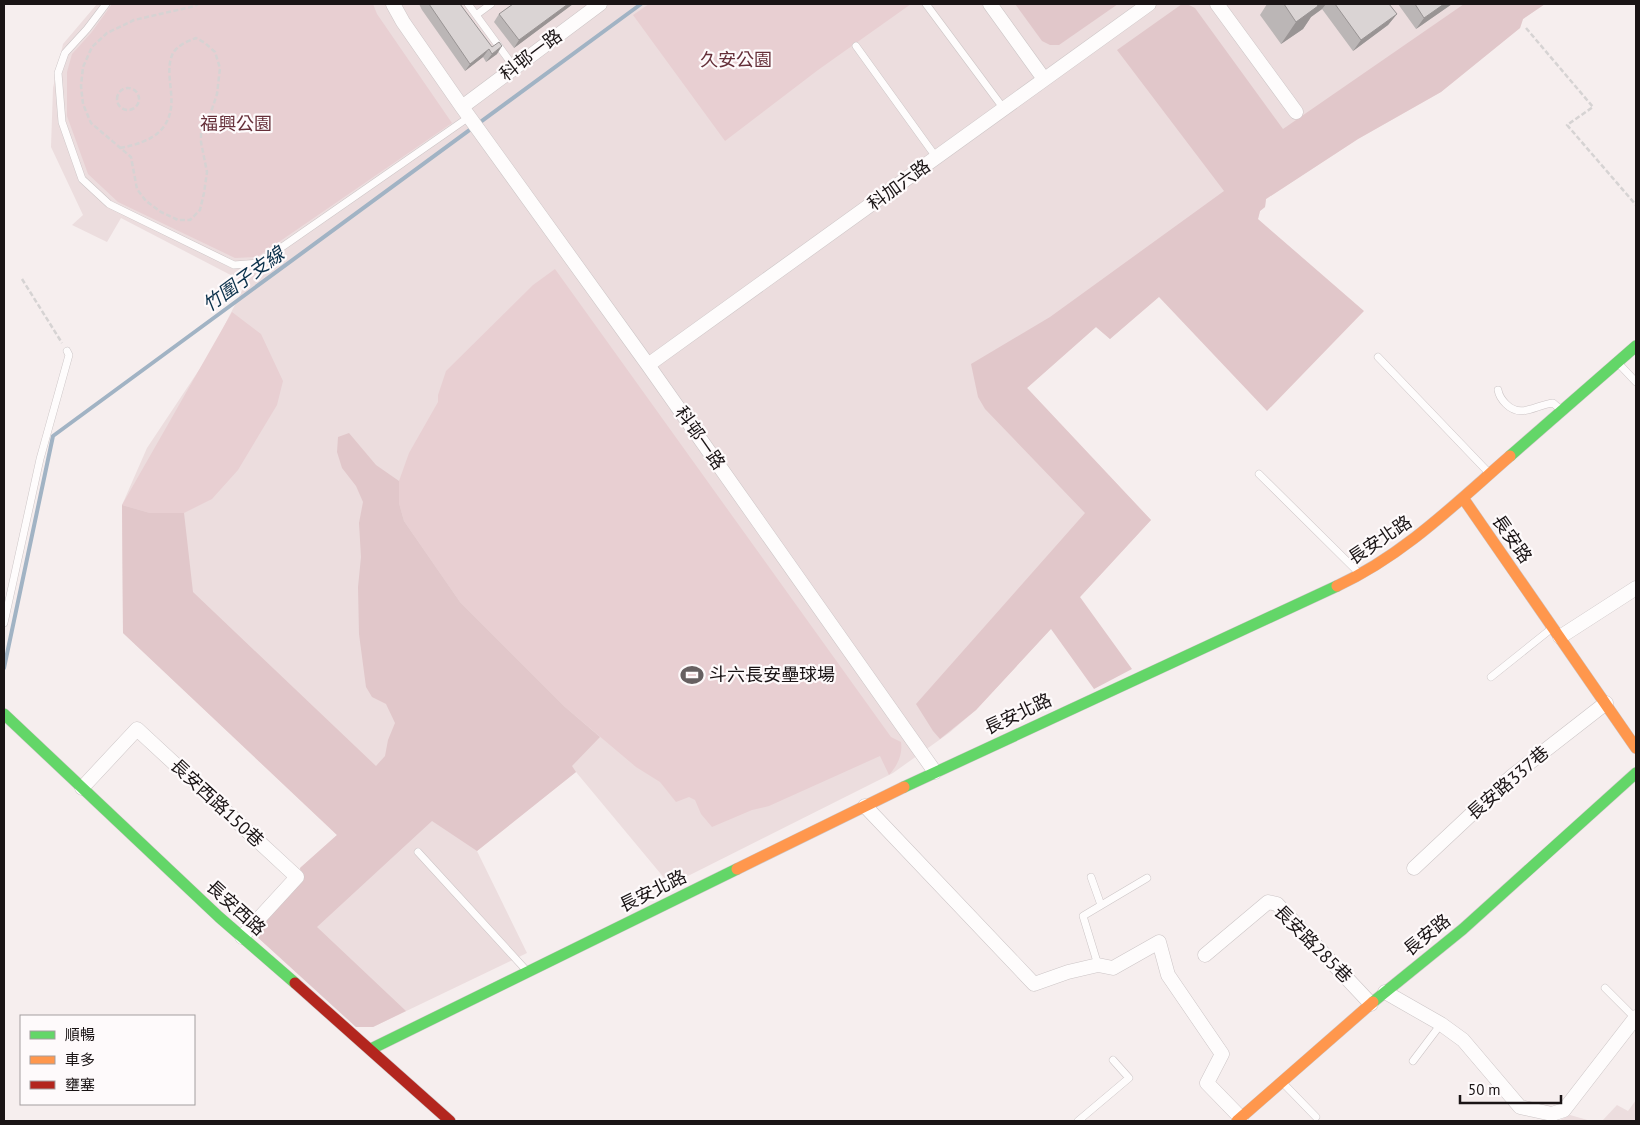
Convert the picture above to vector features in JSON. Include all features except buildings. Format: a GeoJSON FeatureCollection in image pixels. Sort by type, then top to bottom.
{"type":"FeatureCollection","features":[{"type":"Feature","properties":{"kind":"street","name":"科邨一路"},"geometry":{"type":"LineString","coordinates":[[393,4],[403,22],[465,112],[648,365],[935,772]]}},
{"type":"Feature","properties":{"kind":"street","name":"科邨一路"},"geometry":{"type":"LineString","coordinates":[[465,112],[514,67],[600,4]]}},
{"type":"Feature","properties":{"kind":"street"},"geometry":{"type":"LineString","coordinates":[[990,4],[1044,79]]}},
{"type":"Feature","properties":{"kind":"street","name":"科加六路"},"geometry":{"type":"LineString","coordinates":[[648,365],[1149,4]]}},
{"type":"Feature","properties":{"kind":"street"},"geometry":{"type":"LineString","coordinates":[[1217,4],[1296,112]]}},
{"type":"Feature","properties":{"kind":"street","name":"長安北路"},"geometry":{"type":"LineString","coordinates":[[371,1049],[935,772],[1361,575],[1416,538],[1636,346]]}},
{"type":"Feature","properties":{"kind":"street","name":"長安路"},"geometry":{"type":"LineString","coordinates":[[1463,498],[1636,748]]}},
{"type":"Feature","properties":{"kind":"street"},"geometry":{"type":"LineString","coordinates":[[1557,632],[1636,588]]}},
{"type":"Feature","properties":{"kind":"street","name":"長安路337巷"},"geometry":{"type":"LineString","coordinates":[[1414,868],[1511,777],[1606,703]]}},
{"type":"Feature","properties":{"kind":"street","name":"長安西路"},"geometry":{"type":"LineString","coordinates":[[4,714],[242,937],[371,1049],[450,1121]]}},
{"type":"Feature","properties":{"kind":"street","name":"長安西路150巷"},"geometry":{"type":"LineString","coordinates":[[82,788],[137,729],[297,877],[242,937]]}},
{"type":"Feature","properties":{"kind":"street","name":"長安路"},"geometry":{"type":"LineString","coordinates":[[1239,1120],[1384,992],[1463,929],[1636,773]]}},
{"type":"Feature","properties":{"kind":"street"},"geometry":{"type":"LineString","coordinates":[[866,806],[1034,984],[1068,972],[1098,965],[1113,968],[1159,942],[1168,974],[1222,1054],[1207,1083],[1239,1120]]}},
{"type":"Feature","properties":{"kind":"street","name":"長安路285巷"},"geometry":{"type":"LineString","coordinates":[[1205,955],[1268,902],[1277,904],[1371,1004]]}},
{"type":"Feature","properties":{"kind":"street"},"geometry":{"type":"LineString","coordinates":[[1384,992],[1441,1024],[1463,1040],[1520,1107],[1552,1114],[1564,1110],[1636,1018]]}},
{"type":"Feature","properties":{"kind":"lane"},"geometry":{"type":"LineString","coordinates":[[106,4],[65,53],[58,73],[62,122],[82,179],[109,204],[234,265],[259,263],[465,112]]}},
{"type":"Feature","properties":{"kind":"lane"},"geometry":{"type":"LineString","coordinates":[[468,4],[514,67]]}},
{"type":"Feature","properties":{"kind":"lane"},"geometry":{"type":"LineString","coordinates":[[476,15],[491,4]]}},
{"type":"Feature","properties":{"kind":"lane"},"geometry":{"type":"LineString","coordinates":[[926,4],[1004,109]]}},
{"type":"Feature","properties":{"kind":"lane"},"geometry":{"type":"LineString","coordinates":[[856,46],[936,157]]}},
{"type":"Feature","properties":{"kind":"lane"},"geometry":{"type":"LineString","coordinates":[[4,624],[40,459],[69,355],[67,351]]}},
{"type":"Feature","properties":{"kind":"lane"},"geometry":{"type":"LineString","coordinates":[[1378,358],[1490,474]]}},
{"type":"Feature","properties":{"kind":"lane"},"geometry":{"type":"LineString","coordinates":[[1617,362],[1636,382]]}},
{"type":"Feature","properties":{"kind":"lane"},"geometry":{"type":"LineString","coordinates":[[1498,390],[1499,396],[1504,403],[1519,412],[1552,403],[1562,410]]}},
{"type":"Feature","properties":{"kind":"lane"},"geometry":{"type":"LineString","coordinates":[[1259,474],[1361,575]]}},
{"type":"Feature","properties":{"kind":"lane"},"geometry":{"type":"LineString","coordinates":[[1491,677],[1557,632]]}},
{"type":"Feature","properties":{"kind":"lane"},"geometry":{"type":"LineString","coordinates":[[418,852],[528,972]]}},
{"type":"Feature","properties":{"kind":"lane"},"geometry":{"type":"LineString","coordinates":[[1091,877],[1101,905]]}},
{"type":"Feature","properties":{"kind":"lane"},"geometry":{"type":"LineString","coordinates":[[1098,965],[1083,916],[1147,878]]}},
{"type":"Feature","properties":{"kind":"lane"},"geometry":{"type":"LineString","coordinates":[[1605,988],[1636,1018]]}},
{"type":"Feature","properties":{"kind":"lane"},"geometry":{"type":"LineString","coordinates":[[1413,1061],[1441,1024]]}},
{"type":"Feature","properties":{"kind":"lane"},"geometry":{"type":"LineString","coordinates":[[1078,1121],[1129,1078],[1114,1060]]}},
{"type":"Feature","properties":{"kind":"lane"},"geometry":{"type":"LineString","coordinates":[[1282,1082],[1316,1117]]}},
{"type":"Feature","properties":{"kind":"path"},"geometry":{"type":"LineString","coordinates":[[120,148],[140,144],[153,137],[166,125],[171,111],[172,95],[169,71],[173,53],[184,43],[196,38],[205,43],[215,52],[220,68],[217,94],[201,132],[207,172],[200,210],[190,220],[178,220],[161,212],[146,201],[137,189],[130,158],[91,123],[82,104],[81,86],[83,67],[92,47],[107,33],[134,20],[198,4]]}},
{"type":"Feature","properties":{"kind":"path"},"geometry":{"type":"LineString","coordinates":[[1526,28],[1593,107],[1567,125],[1636,205]]}},
{"type":"Feature","properties":{"kind":"path"},"geometry":{"type":"LineString","coordinates":[[126,88],[133,89],[139,98],[135,108],[128,110],[121,108],[117,102],[117,95],[126,88]]}},
{"type":"Feature","properties":{"kind":"path"},"geometry":{"type":"LineString","coordinates":[[22,279],[67,351]]}},
{"type":"Feature","properties":{"kind":"shaded area"},"geometry":{"type":"Polygon","coordinates":[[[97,4],[1545,4],[1523,19],[1520,28],[1441,92],[1358,139],[1266,199],[1265,207],[1260,211],[1258,219],[1158,297],[1110,339],[1096,327],[1027,388],[1151,520],[976,710],[949,733],[893,773],[670,885],[576,772],[477,851],[527,953],[373,1027],[356,1027],[254,934],[302,880],[300,868],[337,835],[123,633],[122,505],[147,448],[211,352],[246,283],[121,218],[107,242],[72,225],[83,215],[51,147],[53,88],[63,44],[97,4]]]}},
{"type":"Feature","properties":{"kind":"shaded area"},"geometry":{"type":"Polygon","coordinates":[[[1015,4],[1118,4],[1059,45],[1050,45],[1042,41],[1015,4]]]}},
{"type":"Feature","properties":{"kind":"shaded area"},"geometry":{"type":"Polygon","coordinates":[[[1182,4],[1195,8],[1283,129],[1464,4],[1545,4],[1523,19],[1520,28],[1441,92],[1358,139],[1266,199],[1265,207],[1260,211],[1258,219],[1364,311],[1267,411],[1159,297],[1110,339],[1096,327],[1027,388],[1151,520],[1080,597],[1132,669],[1094,689],[1051,629],[976,710],[940,739],[916,704],[1085,513],[985,409],[978,397],[971,364],[1050,317],[1224,191],[1117,50],[1182,4]]]}},
{"type":"Feature","properties":{"kind":"shaded area"},"geometry":{"type":"Polygon","coordinates":[[[349,433],[376,465],[399,481],[399,503],[404,521],[460,602],[565,707],[600,737],[572,766],[576,772],[477,851],[432,821],[317,927],[406,1011],[373,1027],[356,1027],[254,934],[302,880],[300,868],[337,835],[123,633],[122,505],[150,513],[184,513],[193,592],[376,766],[385,756],[388,740],[395,723],[386,704],[372,697],[366,687],[359,634],[358,587],[361,557],[359,523],[363,502],[356,486],[342,468],[337,452],[338,437],[349,433]]]}},
{"type":"Feature","properties":{"kind":"shaded area"},"geometry":{"type":"Polygon","coordinates":[[[1636,1100],[1636,1121],[1602,1121],[1617,1105],[1628,1111],[1636,1100]]]}},
{"type":"Feature","properties":{"kind":"shaded area"},"geometry":{"type":"Polygon","coordinates":[[[1570,1115],[1591,1121],[1558,1121],[1570,1115]]]}},
{"type":"Feature","properties":{"kind":"green space","name":"福興公園"},"geometry":{"type":"Polygon","coordinates":[[[112,4],[373,4],[377,14],[452,123],[257,257],[235,258],[118,202],[88,174],[67,116],[67,72],[72,54],[91,33],[112,4]]]}},
{"type":"Feature","properties":{"kind":"green space","name":"久安公園"},"geometry":{"type":"Polygon","coordinates":[[[649,4],[911,4],[818,70],[725,141],[633,15],[649,4]]]}},
{"type":"Feature","properties":{"kind":"green space"},"geometry":{"type":"Polygon","coordinates":[[[555,269],[891,737],[901,742],[899,760],[889,775],[880,756],[769,806],[752,810],[712,827],[701,814],[695,800],[689,797],[676,802],[660,782],[636,767],[565,707],[460,602],[404,521],[399,503],[399,481],[409,453],[438,402],[438,395],[446,371],[533,285],[555,269]]]}},
{"type":"Feature","properties":{"kind":"green space"},"geometry":{"type":"Polygon","coordinates":[[[232,312],[261,334],[283,381],[277,405],[238,470],[212,499],[184,513],[150,513],[122,505],[232,312]]]}},
{"type":"Feature","properties":{"kind":"waterway","name":"竹圍子支線"},"geometry":{"type":"LineString","coordinates":[[4,668],[53,436],[641,4]]}},
{"type":"Feature","properties":{"kind":"traffic: fast"},"geometry":{"type":"LineString","coordinates":[[1510,456],[1636,346]]}},
{"type":"Feature","properties":{"kind":"traffic: fast"},"geometry":{"type":"LineString","coordinates":[[904,787],[1337,586]]}},
{"type":"Feature","properties":{"kind":"traffic: fast"},"geometry":{"type":"LineString","coordinates":[[4,714],[219,917],[295,983]]}},
{"type":"Feature","properties":{"kind":"traffic: fast"},"geometry":{"type":"LineString","coordinates":[[1373,1002],[1463,929],[1636,773]]}},
{"type":"Feature","properties":{"kind":"traffic: fast"},"geometry":{"type":"LineString","coordinates":[[371,1049],[737,869]]}},
{"type":"Feature","properties":{"kind":"traffic: slow"},"geometry":{"type":"LineString","coordinates":[[1337,586],[1385,559],[1407,544],[1510,456]]}},
{"type":"Feature","properties":{"kind":"traffic: slow"},"geometry":{"type":"LineString","coordinates":[[1463,498],[1636,748]]}},
{"type":"Feature","properties":{"kind":"traffic: slow"},"geometry":{"type":"LineString","coordinates":[[737,869],[904,787]]}},
{"type":"Feature","properties":{"kind":"traffic: slow"},"geometry":{"type":"LineString","coordinates":[[1237,1121],[1373,1002]]}},
{"type":"Feature","properties":{"kind":"traffic: jam"},"geometry":{"type":"LineString","coordinates":[[295,983],[450,1121]]}},
{"type":"Feature","properties":{"kind":"place","name":"斗六長安壘球場"},"geometry":{"type":"Point","coordinates":[692,675]}}]}
